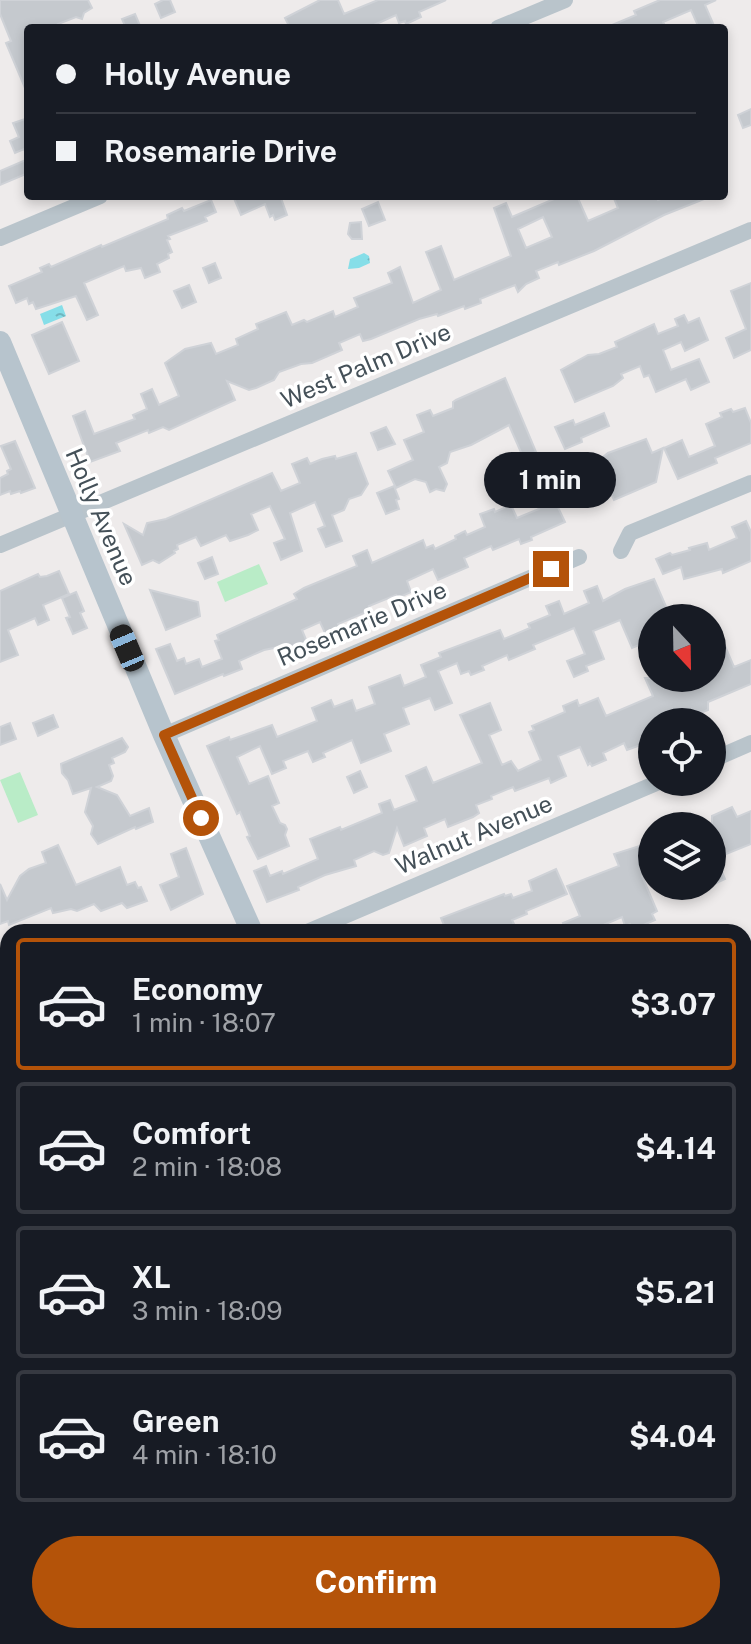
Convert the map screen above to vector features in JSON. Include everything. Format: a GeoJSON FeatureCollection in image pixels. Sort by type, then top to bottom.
{"type":"FeatureCollection","features":[{"type":"Feature","properties":{"kind":"street"},"geometry":{"type":"LineString","coordinates":[[508,24],[565,0]]}},
{"type":"Feature","properties":{"kind":"street"},"geometry":{"type":"LineString","coordinates":[[0,238],[90,200]]}},
{"type":"Feature","properties":{"kind":"street","name":"West Palm Drive"},"geometry":{"type":"LineString","coordinates":[[0,545],[751,230]]}},
{"type":"Feature","properties":{"kind":"street","name":"Holly Avenue"},"geometry":{"type":"LineString","coordinates":[[0,342],[164,735],[248,924]]}},
{"type":"Feature","properties":{"kind":"street"},"geometry":{"type":"LineString","coordinates":[[621,551],[630,533],[751,483]]}},
{"type":"Feature","properties":{"kind":"street","name":"Rosemarie Drive"},"geometry":{"type":"LineString","coordinates":[[164,735],[579,557]]}},
{"type":"Feature","properties":{"kind":"street"},"geometry":{"type":"LineString","coordinates":[[726,754],[751,743]]}},
{"type":"Feature","properties":{"kind":"street","name":"Walnut Avenue"},"geometry":{"type":"LineString","coordinates":[[326,924],[638,791]]}},
{"type":"Feature","properties":{"kind":"green space"},"geometry":{"type":"Polygon","coordinates":[[[259,564],[268,584],[225,602],[217,582],[259,564]]]}},
{"type":"Feature","properties":{"kind":"green space"},"geometry":{"type":"Polygon","coordinates":[[[20,772],[38,815],[18,823],[0,780],[20,772]]]}},
{"type":"Feature","properties":{"kind":"water"},"geometry":{"type":"Polygon","coordinates":[[[364,253],[369,256],[370,263],[348,269],[350,259],[364,253]]]}},
{"type":"Feature","properties":{"kind":"water"},"geometry":{"type":"Polygon","coordinates":[[[62,305],[66,316],[44,325],[40,314],[62,305]]]}},
{"type":"Feature","properties":{"kind":"building"},"geometry":{"type":"Polygon","coordinates":[[[0,0],[88,0],[92,8],[84,13],[82,19],[76,17],[58,24],[24,24],[24,86],[6,43],[11,41],[0,14],[0,0]]]}},
{"type":"Feature","properties":{"kind":"building"},"geometry":{"type":"Polygon","coordinates":[[[170,0],[175,12],[161,18],[155,4],[170,0]]]}},
{"type":"Feature","properties":{"kind":"building"},"geometry":{"type":"Polygon","coordinates":[[[320,0],[338,0],[344,14],[378,0],[446,0],[419,12],[421,17],[406,24],[405,21],[399,23],[396,15],[376,24],[288,24],[285,18],[320,0]]]}},
{"type":"Feature","properties":{"kind":"building"},"geometry":{"type":"Polygon","coordinates":[[[660,0],[716,0],[705,5],[713,24],[697,24],[691,10],[664,24],[615,24],[636,15],[634,11],[660,0]]]}},
{"type":"Feature","properties":{"kind":"building"},"geometry":{"type":"Polygon","coordinates":[[[135,14],[139,24],[124,24],[122,19],[135,14]]]}},
{"type":"Feature","properties":{"kind":"building"},"geometry":{"type":"Polygon","coordinates":[[[751,109],[751,125],[743,128],[738,115],[751,109]]]}},
{"type":"Feature","properties":{"kind":"building"},"geometry":{"type":"Polygon","coordinates":[[[24,119],[24,149],[15,153],[10,141],[19,137],[13,123],[24,119]]]}},
{"type":"Feature","properties":{"kind":"building"},"geometry":{"type":"Polygon","coordinates":[[[24,161],[24,175],[0,185],[0,171],[24,161]]]}},
{"type":"Feature","properties":{"kind":"building"},"geometry":{"type":"Polygon","coordinates":[[[211,200],[216,212],[205,217],[207,221],[168,236],[172,252],[168,254],[169,258],[157,264],[160,272],[145,278],[141,268],[126,271],[124,266],[84,283],[98,315],[87,320],[76,296],[36,309],[27,298],[16,303],[9,286],[42,272],[40,268],[49,264],[51,267],[102,247],[168,219],[167,215],[182,208],[184,211],[211,200]]]}},
{"type":"Feature","properties":{"kind":"building"},"geometry":{"type":"Polygon","coordinates":[[[235,200],[282,200],[287,215],[275,220],[273,215],[270,217],[265,204],[241,215],[235,200]]]}},
{"type":"Feature","properties":{"kind":"building"},"geometry":{"type":"Polygon","coordinates":[[[552,200],[579,200],[588,221],[618,208],[615,200],[702,200],[664,215],[594,251],[536,271],[539,278],[518,292],[515,285],[480,299],[481,303],[465,309],[464,306],[419,319],[371,339],[363,341],[360,334],[339,343],[342,350],[279,372],[274,380],[256,388],[249,390],[227,381],[235,400],[169,430],[163,427],[149,433],[148,430],[116,443],[120,451],[90,462],[73,416],[85,411],[94,434],[135,419],[133,415],[147,409],[141,394],[152,389],[159,405],[179,396],[165,363],[185,349],[211,343],[216,354],[238,345],[236,339],[258,329],[256,324],[286,312],[292,325],[333,311],[335,317],[358,307],[354,298],[392,283],[388,273],[400,267],[413,303],[441,290],[426,252],[441,246],[454,280],[511,256],[494,208],[506,203],[512,217],[552,200]],[[543,217],[518,229],[526,248],[552,237],[543,217]]]}},
{"type":"Feature","properties":{"kind":"building"},"geometry":{"type":"Polygon","coordinates":[[[378,202],[385,220],[369,226],[362,209],[378,202]]]}},
{"type":"Feature","properties":{"kind":"building"},"geometry":{"type":"Polygon","coordinates":[[[361,222],[362,239],[352,239],[348,234],[350,223],[361,222]]]}},
{"type":"Feature","properties":{"kind":"building"},"geometry":{"type":"Polygon","coordinates":[[[215,263],[221,278],[209,283],[203,268],[215,263]]]}},
{"type":"Feature","properties":{"kind":"building"},"geometry":{"type":"Polygon","coordinates":[[[751,283],[751,350],[734,358],[726,338],[746,329],[731,291],[751,283]]]}},
{"type":"Feature","properties":{"kind":"building"},"geometry":{"type":"Polygon","coordinates":[[[189,285],[196,302],[182,308],[174,291],[189,285]]]}},
{"type":"Feature","properties":{"kind":"building"},"geometry":{"type":"Polygon","coordinates":[[[684,315],[688,323],[699,318],[708,340],[685,351],[681,342],[663,350],[671,370],[699,359],[709,382],[691,390],[686,379],[656,392],[649,375],[644,377],[640,366],[621,374],[623,378],[613,386],[575,402],[561,370],[588,355],[617,347],[615,342],[654,324],[658,334],[678,326],[675,319],[684,315]]]}},
{"type":"Feature","properties":{"kind":"building"},"geometry":{"type":"Polygon","coordinates":[[[62,322],[79,361],[49,374],[32,335],[62,322]]]}},
{"type":"Feature","properties":{"kind":"building"},"geometry":{"type":"Polygon","coordinates":[[[505,378],[536,452],[523,457],[509,425],[450,452],[447,463],[439,467],[447,484],[444,491],[436,489],[430,492],[426,482],[415,479],[396,488],[388,471],[413,460],[404,440],[424,432],[417,415],[430,410],[433,416],[453,408],[456,400],[505,378]]]}},
{"type":"Feature","properties":{"kind":"building"},"geometry":{"type":"Polygon","coordinates":[[[745,408],[751,423],[751,443],[715,458],[717,463],[678,479],[664,448],[682,440],[689,457],[715,446],[706,424],[722,417],[720,413],[745,408]]]}},
{"type":"Feature","properties":{"kind":"building"},"geometry":{"type":"Polygon","coordinates":[[[604,413],[609,426],[565,449],[555,427],[573,420],[575,425],[604,413]]]}},
{"type":"Feature","properties":{"kind":"building"},"geometry":{"type":"Polygon","coordinates":[[[386,427],[395,444],[378,450],[371,433],[386,427]]]}},
{"type":"Feature","properties":{"kind":"building"},"geometry":{"type":"Polygon","coordinates":[[[646,439],[652,453],[663,448],[656,482],[614,500],[598,461],[608,453],[646,439]]]}},
{"type":"Feature","properties":{"kind":"building"},"geometry":{"type":"Polygon","coordinates":[[[15,441],[35,488],[0,495],[0,478],[11,469],[1,446],[15,441]]]}},
{"type":"Feature","properties":{"kind":"building"},"geometry":{"type":"Polygon","coordinates":[[[356,453],[368,484],[361,495],[349,499],[344,510],[332,515],[342,541],[326,547],[318,529],[325,526],[315,502],[290,513],[302,551],[281,560],[274,543],[285,539],[270,506],[251,514],[258,530],[230,541],[226,535],[201,546],[196,537],[177,545],[175,553],[159,563],[153,560],[142,565],[124,524],[143,535],[147,523],[166,519],[272,473],[281,491],[300,483],[292,464],[307,458],[310,464],[356,453]]]}},
{"type":"Feature","properties":{"kind":"building"},"geometry":{"type":"Polygon","coordinates":[[[568,453],[575,469],[565,474],[558,457],[568,453]]]}},
{"type":"Feature","properties":{"kind":"building"},"geometry":{"type":"Polygon","coordinates":[[[546,482],[565,522],[521,544],[519,539],[493,550],[491,546],[464,558],[468,567],[438,580],[433,569],[407,581],[411,592],[369,606],[371,610],[338,624],[339,627],[325,633],[320,622],[302,630],[307,642],[277,654],[274,648],[264,650],[239,661],[242,669],[175,694],[156,649],[170,644],[177,661],[184,658],[186,664],[199,659],[202,667],[222,659],[215,641],[219,640],[217,635],[297,599],[294,594],[304,588],[357,566],[353,556],[367,550],[372,563],[423,540],[426,548],[433,545],[435,549],[465,531],[467,535],[485,527],[480,514],[511,505],[517,518],[539,509],[531,490],[546,482]]]}},
{"type":"Feature","properties":{"kind":"building"},"geometry":{"type":"Polygon","coordinates":[[[394,486],[399,509],[386,514],[377,493],[394,486]]]}},
{"type":"Feature","properties":{"kind":"building"},"geometry":{"type":"Polygon","coordinates":[[[746,521],[751,532],[751,561],[723,573],[722,569],[684,579],[681,567],[663,574],[656,559],[707,543],[709,550],[737,538],[732,527],[746,521]]]}},
{"type":"Feature","properties":{"kind":"building"},"geometry":{"type":"Polygon","coordinates":[[[212,557],[218,574],[205,579],[198,563],[212,557]]]}},
{"type":"Feature","properties":{"kind":"building"},"geometry":{"type":"Polygon","coordinates":[[[59,571],[69,594],[43,605],[49,620],[38,625],[35,618],[8,630],[18,655],[0,662],[0,591],[38,574],[40,577],[47,576],[59,571]]]}},
{"type":"Feature","properties":{"kind":"building"},"geometry":{"type":"Polygon","coordinates":[[[654,579],[665,604],[638,604],[638,646],[632,648],[620,620],[593,631],[604,659],[586,666],[588,671],[574,677],[567,661],[585,654],[574,628],[533,645],[535,649],[509,660],[507,655],[482,666],[484,670],[471,675],[469,671],[461,674],[457,663],[438,671],[452,703],[435,710],[430,698],[403,708],[409,724],[384,734],[391,751],[361,763],[352,740],[323,753],[325,757],[313,762],[308,751],[283,761],[286,768],[272,774],[260,746],[237,757],[249,784],[268,776],[279,803],[272,806],[280,823],[287,829],[285,835],[289,846],[258,859],[247,837],[250,836],[240,812],[237,814],[207,746],[272,725],[277,737],[317,721],[312,708],[331,700],[334,707],[352,700],[356,711],[375,704],[369,687],[400,675],[404,686],[426,677],[421,665],[441,657],[439,653],[500,630],[504,639],[530,628],[528,624],[550,615],[546,606],[559,601],[564,614],[589,603],[584,591],[597,586],[603,601],[654,579]]]}},
{"type":"Feature","properties":{"kind":"building"},"geometry":{"type":"Polygon","coordinates":[[[150,590],[198,602],[200,616],[166,630],[150,590]]]}},
{"type":"Feature","properties":{"kind":"building"},"geometry":{"type":"Polygon","coordinates":[[[76,592],[87,628],[73,634],[62,598],[76,592]]]}},
{"type":"Feature","properties":{"kind":"building"},"geometry":{"type":"Polygon","coordinates":[[[726,648],[734,667],[751,660],[751,684],[708,702],[708,708],[638,708],[638,746],[627,750],[624,743],[603,753],[606,760],[592,766],[590,763],[588,765],[580,747],[558,756],[566,776],[551,783],[549,778],[515,791],[513,787],[491,796],[492,799],[476,805],[479,813],[473,817],[448,827],[445,819],[424,828],[427,836],[404,846],[397,828],[389,853],[383,855],[374,851],[354,860],[356,866],[325,875],[298,887],[299,890],[267,902],[254,871],[266,866],[270,876],[282,871],[283,874],[318,859],[310,839],[382,813],[379,804],[390,800],[394,810],[417,801],[406,776],[426,767],[433,783],[482,763],[460,715],[490,703],[501,730],[489,735],[502,765],[511,761],[518,771],[541,760],[529,732],[534,730],[532,726],[565,712],[563,706],[577,700],[579,706],[598,698],[606,716],[653,696],[651,692],[726,692],[726,648]]]}},
{"type":"Feature","properties":{"kind":"building"},"geometry":{"type":"Polygon","coordinates":[[[53,715],[58,727],[38,736],[33,723],[53,715]]]}},
{"type":"Feature","properties":{"kind":"building"},"geometry":{"type":"Polygon","coordinates":[[[10,723],[16,739],[0,745],[0,727],[10,723]]]}},
{"type":"Feature","properties":{"kind":"building"},"geometry":{"type":"Polygon","coordinates":[[[122,738],[128,747],[125,752],[112,758],[114,763],[109,765],[113,776],[111,781],[97,787],[117,795],[130,816],[149,808],[153,822],[98,844],[91,834],[93,826],[85,812],[91,788],[73,794],[62,773],[61,764],[122,738]]]}},
{"type":"Feature","properties":{"kind":"building"},"geometry":{"type":"Polygon","coordinates":[[[360,771],[367,787],[354,793],[347,777],[360,771]]]}},
{"type":"Feature","properties":{"kind":"building"},"geometry":{"type":"Polygon","coordinates":[[[732,807],[737,817],[751,811],[751,844],[726,854],[726,812],[721,812],[732,807]]]}},
{"type":"Feature","properties":{"kind":"building"},"geometry":{"type":"Polygon","coordinates":[[[58,845],[76,885],[120,867],[127,885],[135,882],[138,888],[141,887],[147,901],[127,908],[122,903],[101,911],[94,904],[77,911],[71,909],[53,913],[51,908],[11,924],[8,921],[0,924],[0,884],[7,900],[20,876],[46,863],[42,852],[58,845]]]}},
{"type":"Feature","properties":{"kind":"building"},"geometry":{"type":"Polygon","coordinates":[[[638,846],[638,900],[652,900],[657,911],[652,914],[655,920],[646,924],[624,924],[622,917],[606,924],[563,924],[580,916],[567,886],[619,866],[614,854],[638,846]]]}},
{"type":"Feature","properties":{"kind":"building"},"geometry":{"type":"Polygon","coordinates":[[[186,848],[203,894],[171,910],[160,885],[179,877],[171,854],[186,848]]]}},
{"type":"Feature","properties":{"kind":"building"},"geometry":{"type":"Polygon","coordinates":[[[556,869],[567,894],[526,911],[527,914],[512,920],[514,924],[444,924],[441,918],[504,894],[511,894],[513,898],[532,891],[529,881],[556,869]]]}},
{"type":"Feature","properties":{"kind":"route"},"geometry":{"type":"LineString","coordinates":[[201,818],[164,735],[551,569]]}}]}
